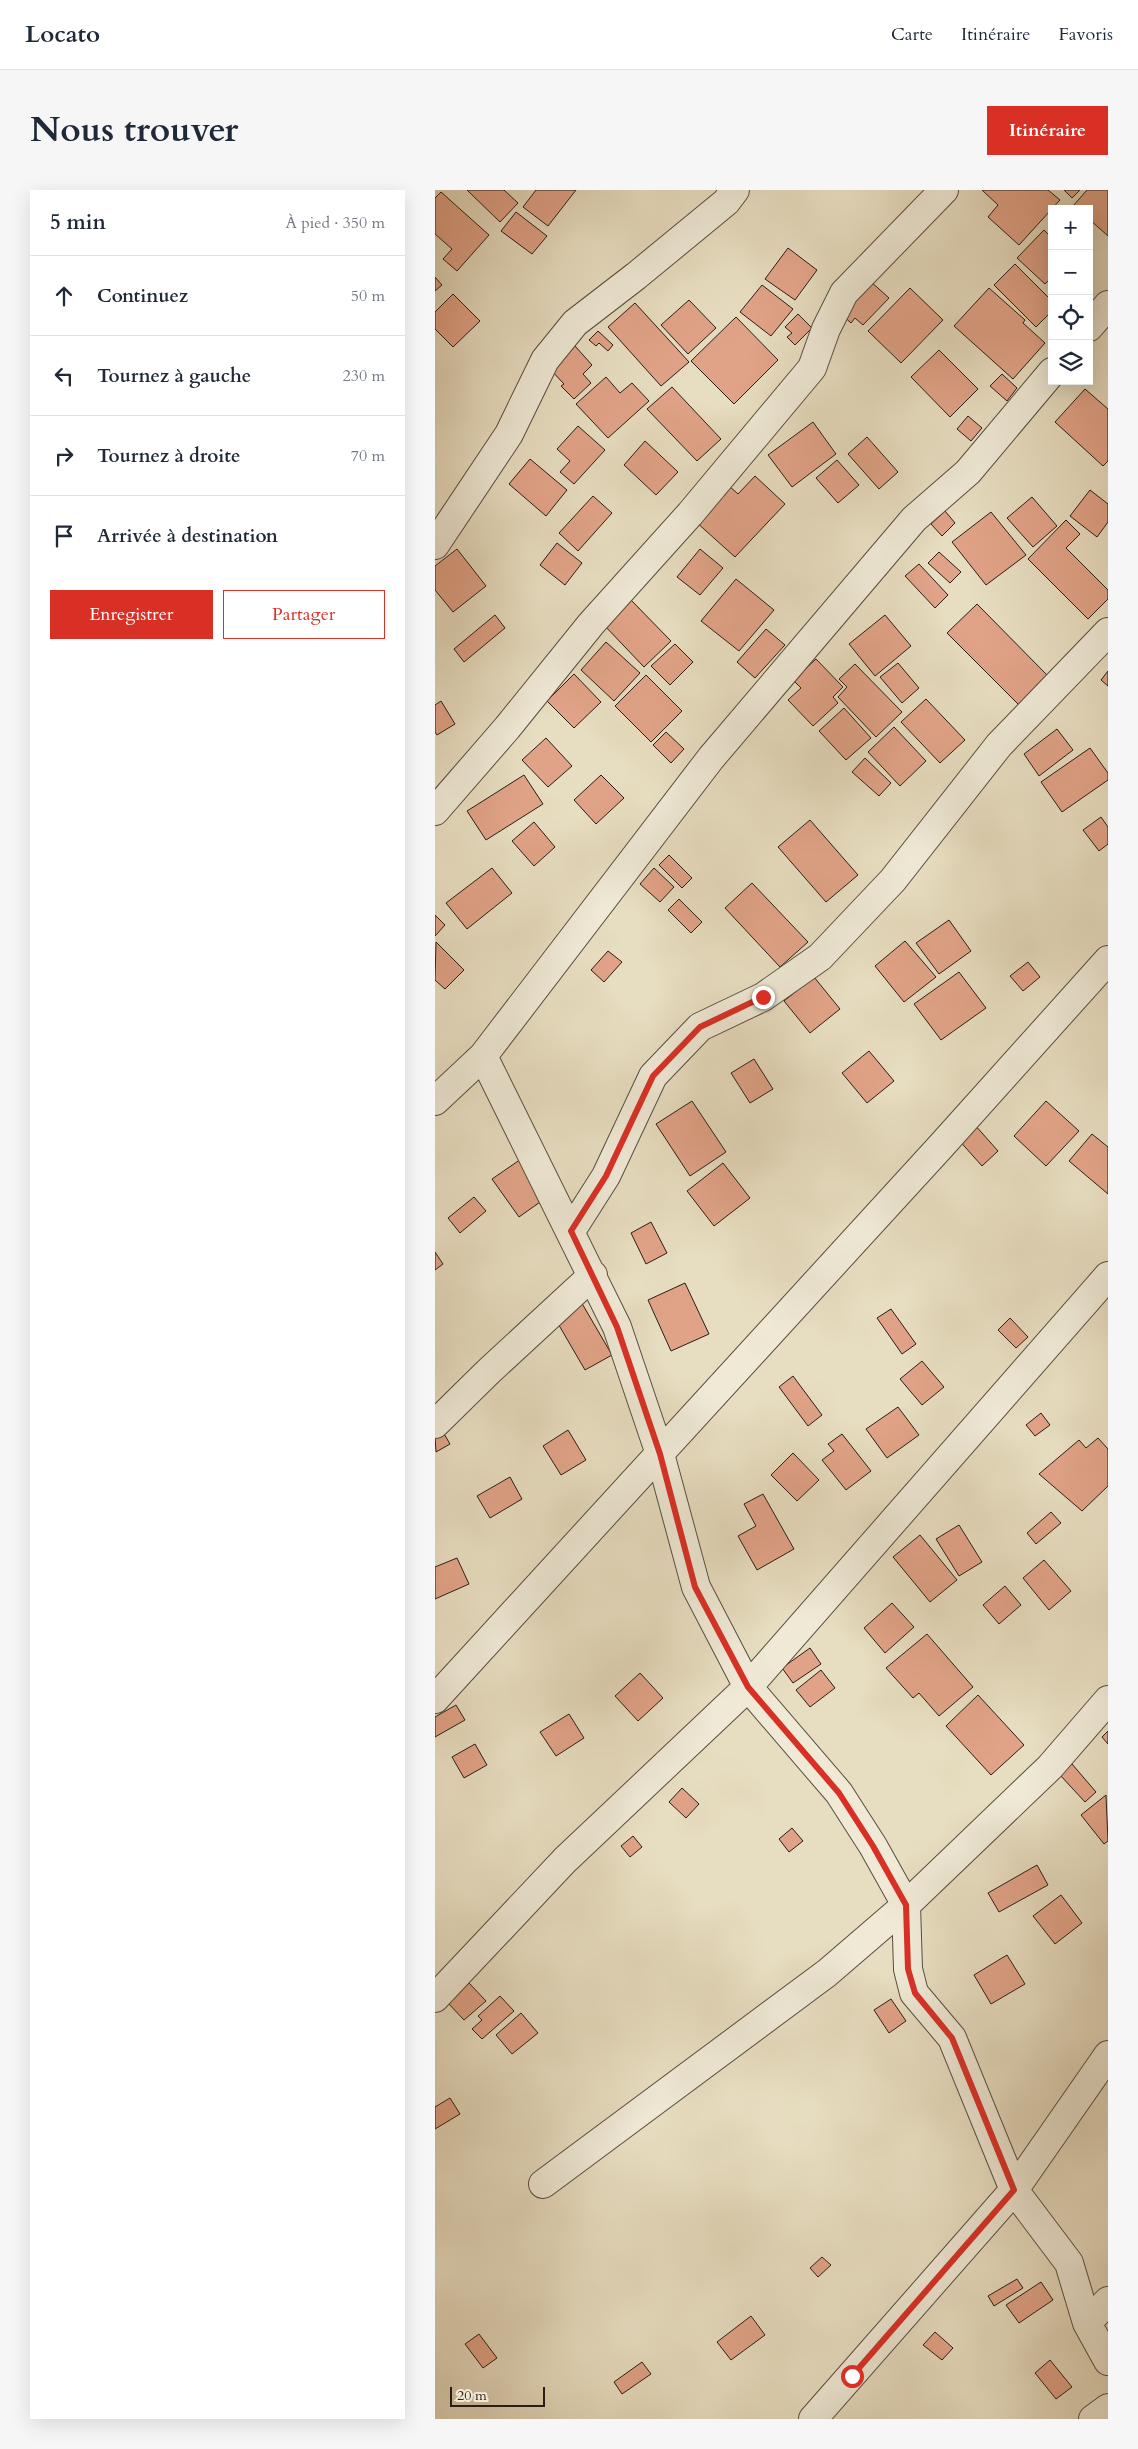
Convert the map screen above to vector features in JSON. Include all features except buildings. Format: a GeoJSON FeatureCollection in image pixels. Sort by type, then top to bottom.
{"type":"FeatureCollection","features":[{"type":"Feature","properties":{"kind":"street"},"geometry":{"type":"LineString","coordinates":[[435,545],[509,434],[545,360],[575,323],[726,202],[735,190]]}},
{"type":"Feature","properties":{"kind":"street"},"geometry":{"type":"LineString","coordinates":[[435,811],[507,728],[591,624],[690,514],[812,368],[826,328],[844,293],[944,190]]}},
{"type":"Feature","properties":{"kind":"street"},"geometry":{"type":"LineString","coordinates":[[1093,322],[1108,305]]}},
{"type":"Feature","properties":{"kind":"street"},"geometry":{"type":"LineString","coordinates":[[435,1100],[483,1056],[711,758],[914,519],[968,472],[1048,377]]}},
{"type":"Feature","properties":{"kind":"street"},"geometry":{"type":"LineString","coordinates":[[571,1231],[606,1176],[653,1076],[700,1027],[763,997],[820,957],[893,880],[999,745],[1108,632]]}},
{"type":"Feature","properties":{"kind":"street"},"geometry":{"type":"LineString","coordinates":[[435,1699],[1108,960]]}},
{"type":"Feature","properties":{"kind":"street"},"geometry":{"type":"LineString","coordinates":[[483,1056],[593,1275],[617,1327],[660,1454],[695,1587],[748,1687],[839,1793],[873,1846],[906,1905],[908,1969],[915,1993],[952,2038],[1014,2190],[1069,2263],[1087,2323],[1108,2361]]}},
{"type":"Feature","properties":{"kind":"street"},"geometry":{"type":"LineString","coordinates":[[435,1424],[489,1371],[593,1275]]}},
{"type":"Feature","properties":{"kind":"street"},"geometry":{"type":"LineString","coordinates":[[435,1998],[565,1860],[748,1687],[1108,1276]]}},
{"type":"Feature","properties":{"kind":"street"},"geometry":{"type":"LineString","coordinates":[[543,2184],[827,1973],[906,1905],[1050,1767],[1108,1700]]}},
{"type":"Feature","properties":{"kind":"street"},"geometry":{"type":"LineString","coordinates":[[813,2419],[1014,2190],[1108,2055]]}},
{"type":"Feature","properties":{"kind":"street"},"geometry":{"type":"LineString","coordinates":[[1087,2323],[1108,2301]]}},
{"type":"Feature","properties":{"kind":"street"},"geometry":{"type":"LineString","coordinates":[[1093,2419],[1108,2408]]}},
{"type":"Feature","properties":{"kind":"route"},"geometry":{"type":"LineString","coordinates":[[763,997],[700,1027],[653,1076],[622,1137],[606,1176],[571,1231],[617,1327],[660,1454],[695,1587],[748,1687],[839,1793],[873,1846],[906,1905],[908,1969],[915,1993],[952,2038],[1014,2190],[852,2376]]}}]}
